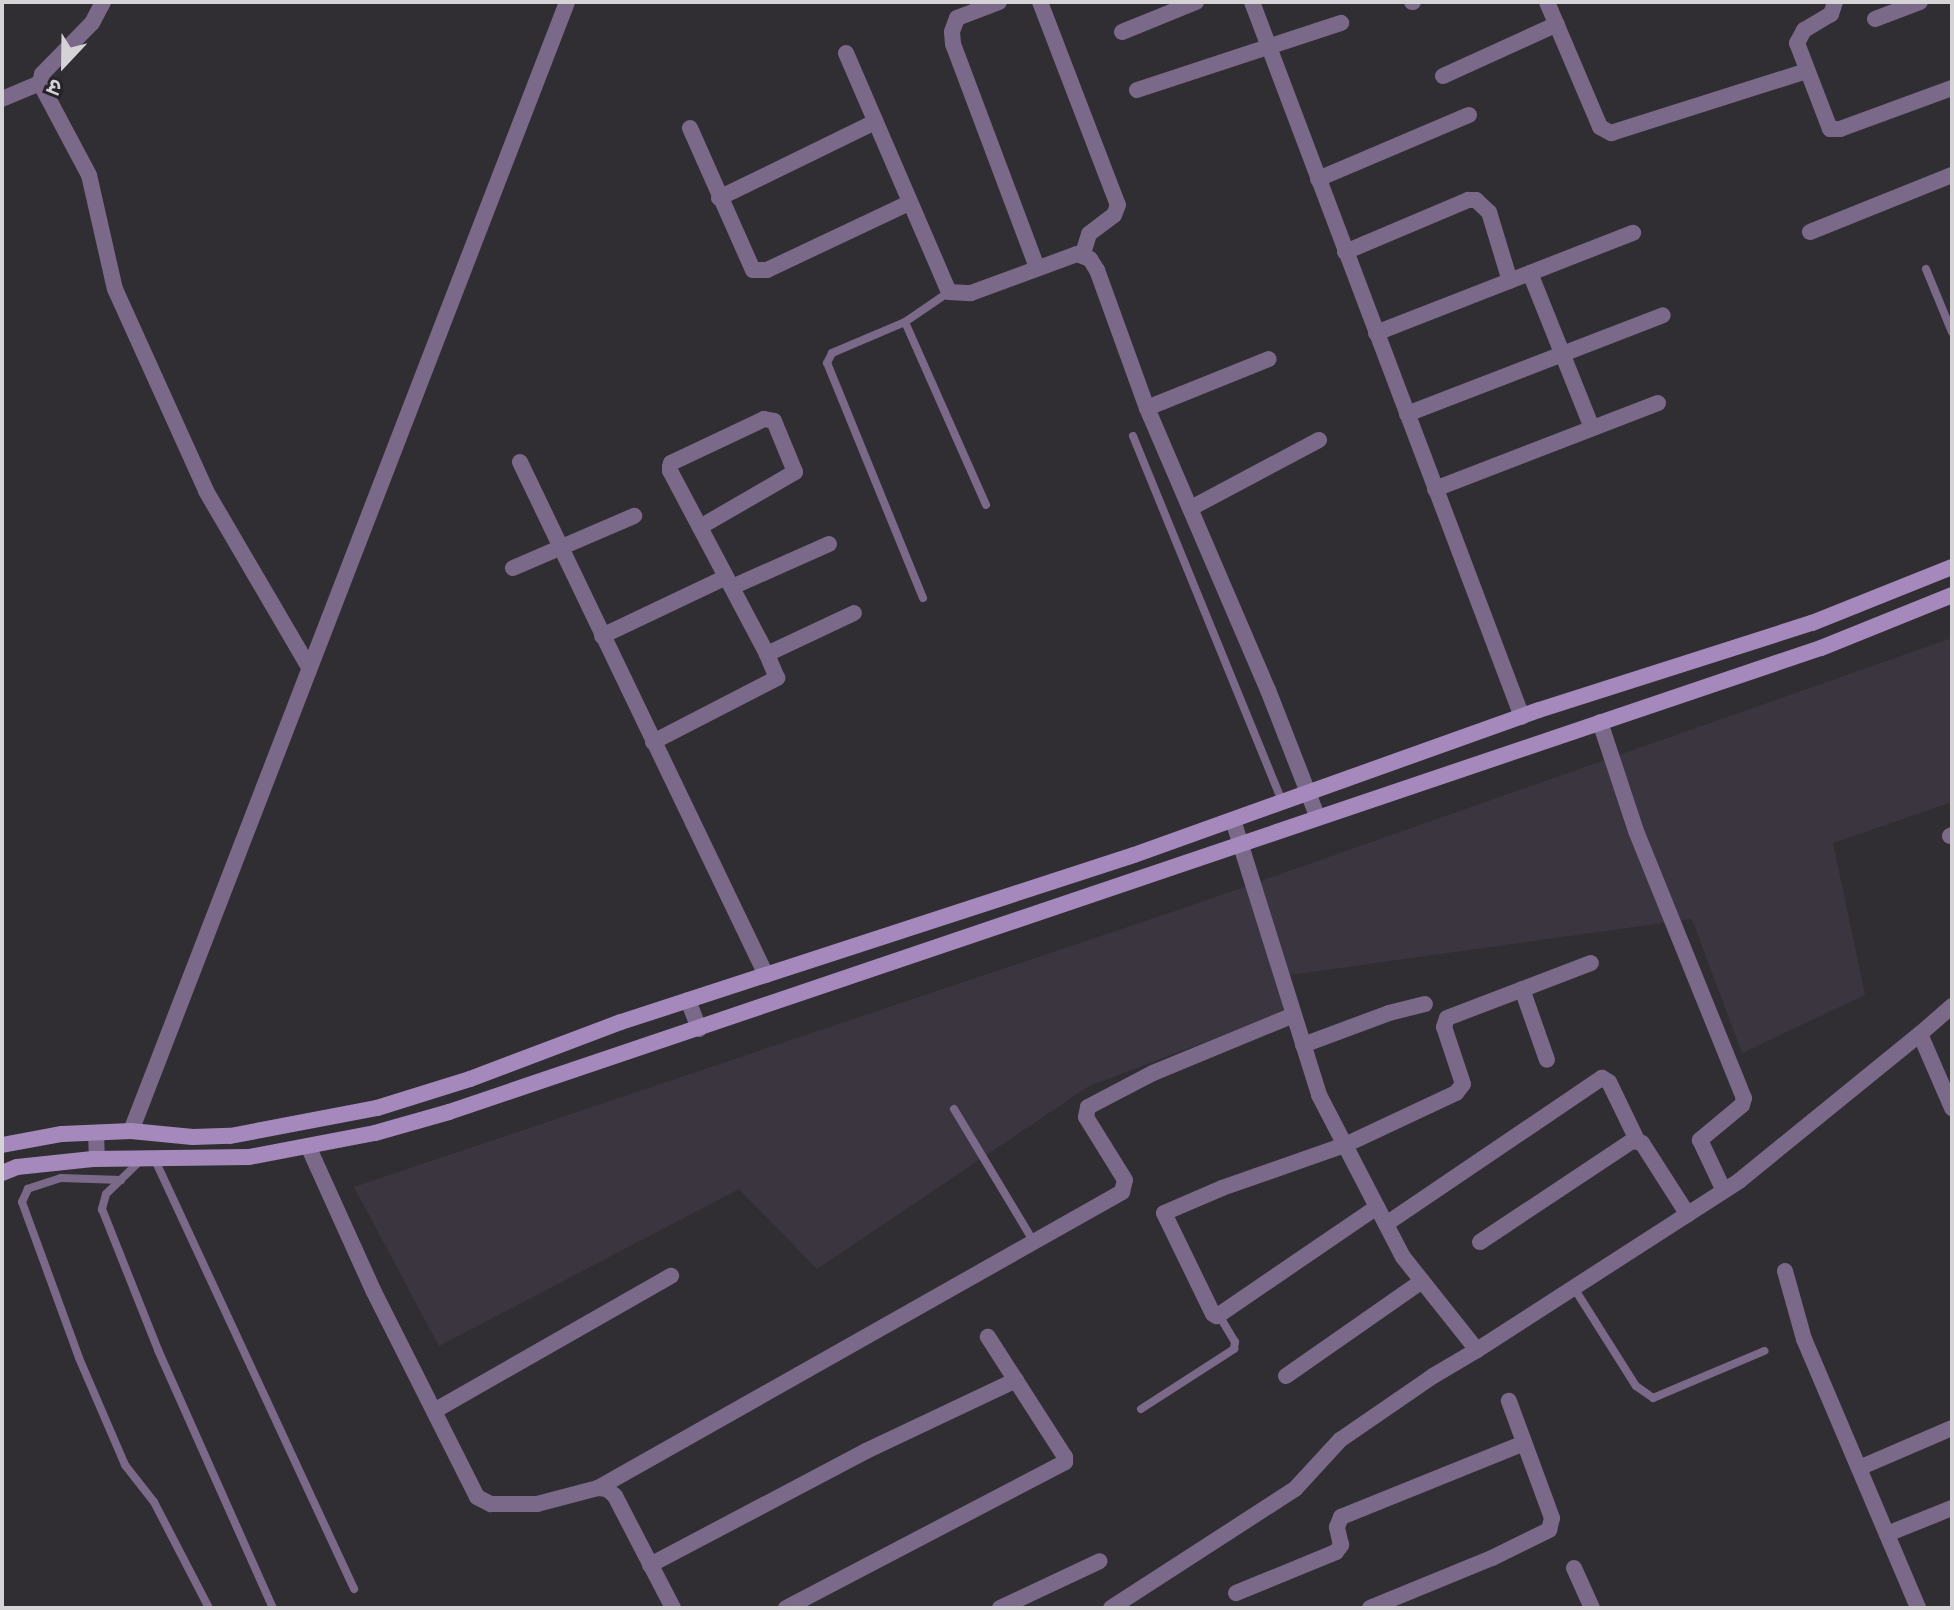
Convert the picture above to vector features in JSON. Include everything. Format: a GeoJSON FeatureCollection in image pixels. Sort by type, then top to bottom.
{"type":"FeatureCollection","features":[{"type":"Feature","properties":{"kind":"main road"},"geometry":{"type":"LineString","coordinates":[[2,1145],[62,1134],[131,1131],[193,1137],[230,1136],[377,1108],[470,1079],[688,1000],[1233,820],[1522,717],[1812,623],[1952,567]]}},
{"type":"Feature","properties":{"kind":"main road"},"geometry":{"type":"LineString","coordinates":[[2,1173],[17,1167],[97,1159],[249,1157],[375,1133],[449,1112],[1821,648],[1952,595]]}},
{"type":"Feature","properties":{"kind":"street"},"geometry":{"type":"LineString","coordinates":[[103,2],[92,23],[42,74],[40,83],[89,175],[115,289],[206,491],[309,667]]}},
{"type":"Feature","properties":{"kind":"street"},"geometry":{"type":"LineString","coordinates":[[131,1131],[567,2]]}},
{"type":"Feature","properties":{"kind":"street"},"geometry":{"type":"LineString","coordinates":[[999,2],[957,18],[952,32],[953,44],[1037,268]]}},
{"type":"Feature","properties":{"kind":"street"},"geometry":{"type":"LineString","coordinates":[[1040,2],[1118,205],[1114,215],[1089,234],[1083,254]]}},
{"type":"Feature","properties":{"kind":"street"},"geometry":{"type":"LineString","coordinates":[[1122,32],[1196,2]]}},
{"type":"Feature","properties":{"kind":"street"},"geometry":{"type":"LineString","coordinates":[[1252,2],[1522,717]]}},
{"type":"Feature","properties":{"kind":"street"},"geometry":{"type":"LineString","coordinates":[[1547,2],[1600,127],[1611,133],[1806,71]]}},
{"type":"Feature","properties":{"kind":"street"},"geometry":{"type":"LineString","coordinates":[[1835,2],[1831,14],[1800,35],[1797,43],[1824,121],[1834,130],[1952,88]]}},
{"type":"Feature","properties":{"kind":"street"},"geometry":{"type":"LineString","coordinates":[[1875,19],[1920,2]]}},
{"type":"Feature","properties":{"kind":"street"},"geometry":{"type":"LineString","coordinates":[[1137,90],[1267,44],[1341,23]]}},
{"type":"Feature","properties":{"kind":"street"},"geometry":{"type":"LineString","coordinates":[[1443,76],[1557,24]]}},
{"type":"Feature","properties":{"kind":"street"},"geometry":{"type":"LineString","coordinates":[[846,53],[949,292],[971,293],[1083,254]]}},
{"type":"Feature","properties":{"kind":"street"},"geometry":{"type":"LineString","coordinates":[[2,99],[40,83]]}},
{"type":"Feature","properties":{"kind":"street"},"geometry":{"type":"LineString","coordinates":[[1318,179],[1469,115]]}},
{"type":"Feature","properties":{"kind":"street"},"geometry":{"type":"LineString","coordinates":[[719,198],[875,122]]}},
{"type":"Feature","properties":{"kind":"street"},"geometry":{"type":"LineString","coordinates":[[690,128],[748,264],[757,271],[909,203]]}},
{"type":"Feature","properties":{"kind":"street"},"geometry":{"type":"LineString","coordinates":[[1810,232],[1952,175]]}},
{"type":"Feature","properties":{"kind":"street"},"geometry":{"type":"LineString","coordinates":[[1345,252],[1468,200],[1476,200],[1489,212],[1510,281]]}},
{"type":"Feature","properties":{"kind":"street"},"geometry":{"type":"LineString","coordinates":[[1376,333],[1633,233]]}},
{"type":"Feature","properties":{"kind":"street"},"geometry":{"type":"LineString","coordinates":[[1083,254],[1097,270],[1147,408],[1268,690],[1318,818]]}},
{"type":"Feature","properties":{"kind":"street"},"geometry":{"type":"LineString","coordinates":[[1530,273],[1592,428]]}},
{"type":"Feature","properties":{"kind":"street"},"geometry":{"type":"LineString","coordinates":[[1407,414],[1663,315]]}},
{"type":"Feature","properties":{"kind":"street"},"geometry":{"type":"LineString","coordinates":[[1147,408],[1269,359]]}},
{"type":"Feature","properties":{"kind":"street"},"geometry":{"type":"LineString","coordinates":[[1435,489],[1658,403]]}},
{"type":"Feature","properties":{"kind":"street"},"geometry":{"type":"LineString","coordinates":[[653,742],[775,682],[777,673],[670,471],[671,463],[764,419],[774,421],[795,467],[792,476],[700,527]]}},
{"type":"Feature","properties":{"kind":"street"},"geometry":{"type":"LineString","coordinates":[[1191,508],[1319,440]]}},
{"type":"Feature","properties":{"kind":"street"},"geometry":{"type":"LineString","coordinates":[[520,462],[766,975]]}},
{"type":"Feature","properties":{"kind":"street"},"geometry":{"type":"LineString","coordinates":[[513,568],[634,516]]}},
{"type":"Feature","properties":{"kind":"street"},"geometry":{"type":"LineString","coordinates":[[602,636],[829,544]]}},
{"type":"Feature","properties":{"kind":"street"},"geometry":{"type":"LineString","coordinates":[[767,654],[854,613]]}},
{"type":"Feature","properties":{"kind":"street"},"geometry":{"type":"LineString","coordinates":[[1812,623],[1821,648]]}},
{"type":"Feature","properties":{"kind":"street"},"geometry":{"type":"LineString","coordinates":[[1600,722],[1636,831],[1744,1098],[1742,1105],[1700,1140],[1724,1191]]}},
{"type":"Feature","properties":{"kind":"street"},"geometry":{"type":"LineString","coordinates":[[1233,820],[1319,1095],[1403,1257],[1477,1350]]}},
{"type":"Feature","properties":{"kind":"street"},"geometry":{"type":"LineString","coordinates":[[1377,1207],[1219,1315],[1213,1314],[1165,1210],[1345,1145],[1462,1089],[1444,1022],[1447,1018],[1591,963]]}},
{"type":"Feature","properties":{"kind":"street"},"geometry":{"type":"LineString","coordinates":[[1522,989],[1547,1060]]}},
{"type":"Feature","properties":{"kind":"street"},"geometry":{"type":"LineString","coordinates":[[688,1000],[699,1029]]}},
{"type":"Feature","properties":{"kind":"street"},"geometry":{"type":"LineString","coordinates":[[1303,1045],[1389,1013],[1425,1004]]}},
{"type":"Feature","properties":{"kind":"street"},"geometry":{"type":"LineString","coordinates":[[1111,1608],[1295,1489],[1340,1440],[1433,1376],[1724,1191],[1952,1006]]}},
{"type":"Feature","properties":{"kind":"street"},"geometry":{"type":"LineString","coordinates":[[308,1146],[374,1292],[477,1497],[484,1502],[537,1504],[598,1488],[1125,1189],[1125,1180],[1086,1117],[1088,1107],[1153,1073],[1294,1015]]}},
{"type":"Feature","properties":{"kind":"street"},"geometry":{"type":"LineString","coordinates":[[1920,1034],[1952,1108]]}},
{"type":"Feature","properties":{"kind":"street"},"geometry":{"type":"LineString","coordinates":[[1386,1224],[1602,1078],[1609,1082],[1637,1140],[1688,1215]]}},
{"type":"Feature","properties":{"kind":"street"},"geometry":{"type":"LineString","coordinates":[[96,1133],[97,1159]]}},
{"type":"Feature","properties":{"kind":"street"},"geometry":{"type":"LineString","coordinates":[[1480,1242],[1637,1140]]}},
{"type":"Feature","properties":{"kind":"street"},"geometry":{"type":"LineString","coordinates":[[1785,1271],[1798,1322],[1918,1608]]}},
{"type":"Feature","properties":{"kind":"street"},"geometry":{"type":"LineString","coordinates":[[434,1411],[671,1276]]}},
{"type":"Feature","properties":{"kind":"street"},"geometry":{"type":"LineString","coordinates":[[1286,1376],[1422,1281]]}},
{"type":"Feature","properties":{"kind":"street"},"geometry":{"type":"LineString","coordinates":[[786,1608],[1063,1464],[1065,1457],[988,1337]]}},
{"type":"Feature","properties":{"kind":"street"},"geometry":{"type":"LineString","coordinates":[[650,1565],[866,1451],[1016,1380]]}},
{"type":"Feature","properties":{"kind":"street"},"geometry":{"type":"LineString","coordinates":[[1370,1608],[1492,1558],[1549,1530],[1552,1518],[1509,1401]]}},
{"type":"Feature","properties":{"kind":"street"},"geometry":{"type":"LineString","coordinates":[[1859,1468],[1952,1428]]}},
{"type":"Feature","properties":{"kind":"street"},"geometry":{"type":"LineString","coordinates":[[1236,1593],[1336,1552],[1341,1545],[1337,1527],[1341,1517],[1524,1443]]}},
{"type":"Feature","properties":{"kind":"street"},"geometry":{"type":"LineString","coordinates":[[598,1488],[615,1496],[673,1608]]}},
{"type":"Feature","properties":{"kind":"street"},"geometry":{"type":"LineString","coordinates":[[1887,1534],[1952,1508]]}},
{"type":"Feature","properties":{"kind":"street"},"geometry":{"type":"LineString","coordinates":[[1000,1608],[1100,1561]]}},
{"type":"Feature","properties":{"kind":"street"},"geometry":{"type":"LineString","coordinates":[[1574,1568],[1585,1606]]}},
{"type":"Feature","properties":{"kind":"lane"},"geometry":{"type":"LineString","coordinates":[[1926,269],[1952,332]]}},
{"type":"Feature","properties":{"kind":"lane"},"geometry":{"type":"LineString","coordinates":[[923,598],[827,363],[837,351],[905,322],[949,292]]}},
{"type":"Feature","properties":{"kind":"lane"},"geometry":{"type":"LineString","coordinates":[[905,322],[986,505]]}},
{"type":"Feature","properties":{"kind":"lane"},"geometry":{"type":"LineString","coordinates":[[1133,436],[1282,802]]}},
{"type":"Feature","properties":{"kind":"lane"},"geometry":{"type":"LineString","coordinates":[[954,1109],[1034,1242]]}},
{"type":"Feature","properties":{"kind":"lane"},"geometry":{"type":"LineString","coordinates":[[273,1608],[106,1223],[103,1202],[121,1180],[149,1159],[354,1589]]}},
{"type":"Feature","properties":{"kind":"lane"},"geometry":{"type":"LineString","coordinates":[[121,1180],[61,1178],[28,1189],[22,1202],[79,1358],[125,1465],[154,1502],[209,1608]]}},
{"type":"Feature","properties":{"kind":"lane"},"geometry":{"type":"LineString","coordinates":[[1574,1288],[1636,1386],[1653,1398],[1764,1351]]}},
{"type":"Feature","properties":{"kind":"lane"},"geometry":{"type":"LineString","coordinates":[[1141,1409],[1234,1349],[1235,1342],[1219,1315]]}},
{"type":"Feature","properties":{"kind":"shaded area"},"geometry":{"type":"Polygon","coordinates":[[[1952,638],[1952,802],[1833,843],[1865,995],[1742,1053],[1692,919],[1275,977],[1289,1010],[1089,1086],[817,1269],[739,1189],[439,1346],[354,1187],[1190,906],[1952,638]]]}}]}
